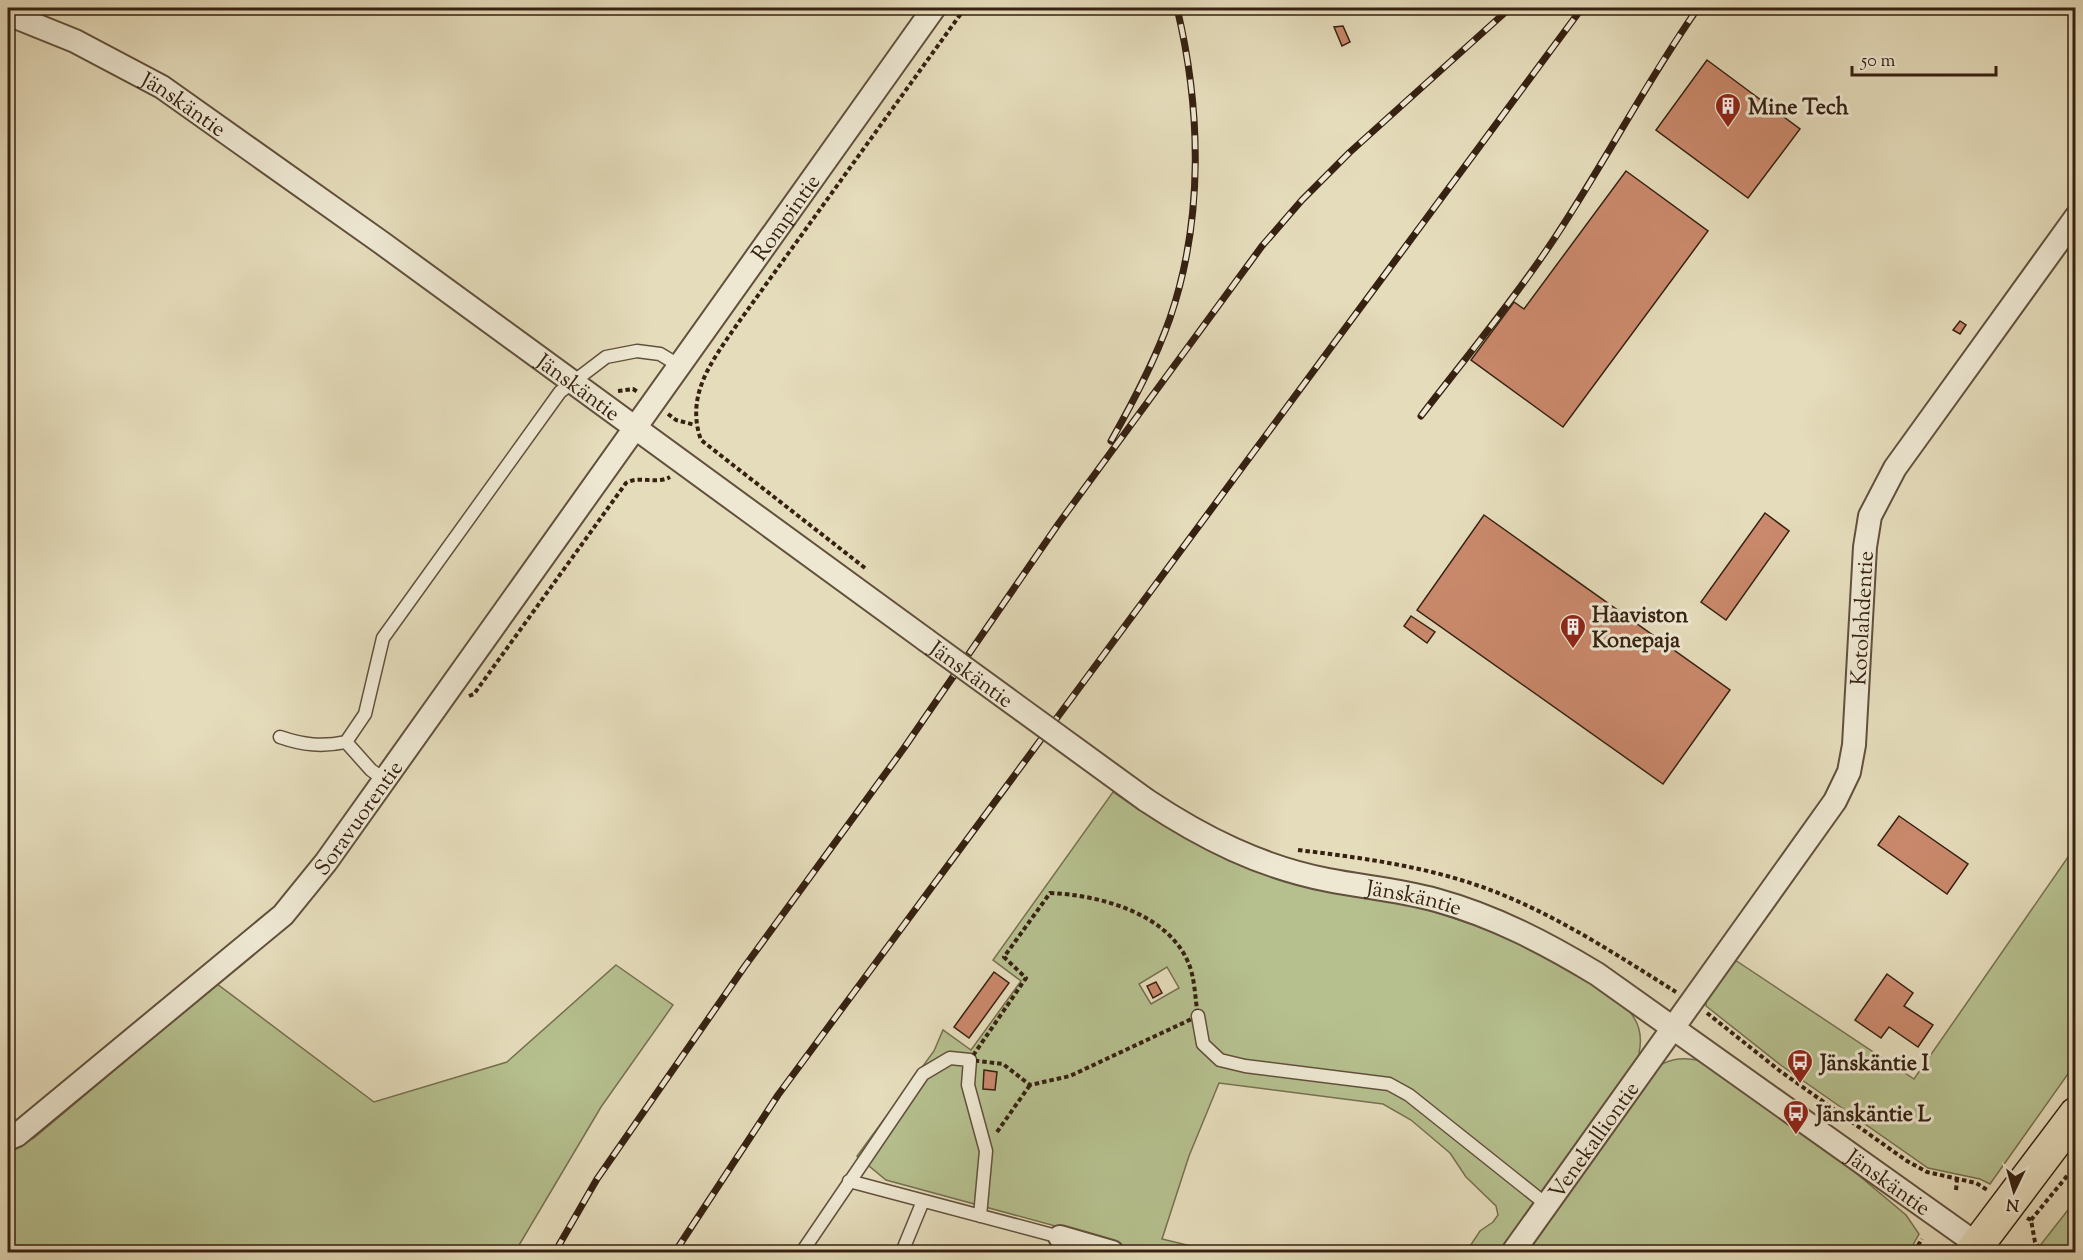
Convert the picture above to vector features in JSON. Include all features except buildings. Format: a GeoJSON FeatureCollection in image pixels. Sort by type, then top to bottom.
{"type":"FeatureCollection","features":[{"type":"Feature","properties":{"kind":"main road"},"geometry":{"type":"LineString","coordinates":[[1975,1249],[2076,1114]]}},
{"type":"Feature","properties":{"kind":"street","name":"Rompintie"},"geometry":{"type":"LineString","coordinates":[[636,428],[934,8]]}},
{"type":"Feature","properties":{"kind":"street","name":"Jänskäntie"},"geometry":{"type":"LineString","coordinates":[[8,14],[75,41],[162,87],[684,462],[1146,800],[1189,828],[1242,855],[1329,880],[1383,887],[1436,900],[1501,923],[1554,947],[1672,1027],[1975,1249]]}},
{"type":"Feature","properties":{"kind":"street","name":"Kotolahdentie"},"geometry":{"type":"LineString","coordinates":[[1672,1027],[1835,801],[1849,772],[1854,745],[1865,547],[1870,516],[1880,494],[2076,217]]}},
{"type":"Feature","properties":{"kind":"street","name":"Soravuorentie"},"geometry":{"type":"LineString","coordinates":[[8,1139],[17,1135],[283,915],[326,862],[636,428]]}},
{"type":"Feature","properties":{"kind":"street","name":"Venekalliontie"},"geometry":{"type":"LineString","coordinates":[[1513,1252],[1672,1027]]}},
{"type":"Feature","properties":{"kind":"street"},"geometry":{"type":"LineString","coordinates":[[1060,1236],[1112,1252]]}},
{"type":"Feature","properties":{"kind":"lane"},"geometry":{"type":"LineString","coordinates":[[280,737],[299,744],[322,747],[346,742],[365,714],[383,638],[560,392],[606,357],[637,351],[660,354],[680,366]]}},
{"type":"Feature","properties":{"kind":"lane"},"geometry":{"type":"LineString","coordinates":[[346,742],[371,770],[385,780]]}},
{"type":"Feature","properties":{"kind":"lane"},"geometry":{"type":"LineString","coordinates":[[1198,1016],[1203,1044],[1220,1060],[1245,1066],[1389,1084],[1546,1205]]}},
{"type":"Feature","properties":{"kind":"lane"},"geometry":{"type":"LineString","coordinates":[[802,1252],[923,1074],[950,1058],[970,1060],[968,1085],[986,1151],[980,1216]]}},
{"type":"Feature","properties":{"kind":"lane"},"geometry":{"type":"LineString","coordinates":[[849,1181],[1060,1236]]}},
{"type":"Feature","properties":{"kind":"lane"},"geometry":{"type":"LineString","coordinates":[[902,1252],[923,1201]]}},
{"type":"Feature","properties":{"kind":"path"},"geometry":{"type":"LineString","coordinates":[[866,569],[701,440],[695,425],[698,388],[706,369],[965,8]]}},
{"type":"Feature","properties":{"kind":"path"},"geometry":{"type":"LineString","coordinates":[[653,403],[676,420],[695,425]]}},
{"type":"Feature","properties":{"kind":"path"},"geometry":{"type":"LineString","coordinates":[[437,707],[474,694],[626,483],[634,479],[666,479],[684,462],[701,440]]}},
{"type":"Feature","properties":{"kind":"path"},"geometry":{"type":"LineString","coordinates":[[986,1151],[1030,1085],[1070,1076],[1198,1016],[1189,963],[1177,942],[1162,927],[1131,911],[1078,894],[1050,893],[1004,957],[1026,978],[970,1060],[1003,1064],[1030,1085]]}},
{"type":"Feature","properties":{"kind":"path"},"geometry":{"type":"LineString","coordinates":[[2042,1252],[2035,1242],[2031,1220],[2076,1165]]}},
{"type":"Feature","properties":{"kind":"path"},"geometry":{"type":"LineString","coordinates":[[1956,1190],[1958,1180]]}},
{"type":"Feature","properties":{"kind":"path"},"geometry":{"type":"LineString","coordinates":[[1914,1252],[1922,1239]]}},
{"type":"Feature","properties":{"kind":"green space"},"geometry":{"type":"Polygon","coordinates":[[[1113,792],[1151,818],[1230,860],[1299,884],[1380,898],[1464,921],[1517,942],[1569,969],[1614,997],[1630,1012],[1639,1030],[1639,1053],[1658,1066],[1679,1059],[1701,1061],[1832,1153],[1906,1215],[1919,1234],[1909,1252],[1466,1252],[1480,1231],[1493,1222],[1498,1215],[1496,1206],[1466,1177],[1450,1153],[1411,1120],[1383,1104],[1219,1083],[1189,1156],[1162,1239],[1195,1247],[1201,1252],[1098,1252],[1103,1239],[886,1180],[857,1156],[934,1051],[943,1030],[971,1050],[1021,981],[993,960],[1113,792]],[[1167,967],[1139,984],[1151,1004],[1179,988],[1167,967]]]}},
{"type":"Feature","properties":{"kind":"green space"},"geometry":{"type":"Polygon","coordinates":[[[2075,847],[2075,1064],[1990,1184],[1980,1179],[1928,1168],[1782,1066],[1706,1006],[1706,1001],[1735,960],[1914,1079],[2075,847]]]}},
{"type":"Feature","properties":{"kind":"green space"},"geometry":{"type":"Polygon","coordinates":[[[616,965],[673,1005],[601,1107],[515,1252],[8,1252],[8,1152],[34,1138],[217,984],[374,1102],[507,1062],[616,965]]]}},
{"type":"Feature","properties":{"kind":"green space"},"geometry":{"type":"Polygon","coordinates":[[[2075,1201],[2075,1252],[2035,1252],[2075,1201]]]}},
{"type":"Feature","properties":{"kind":"railway"},"geometry":{"type":"LineString","coordinates":[[1111,441],[1158,350],[1181,280],[1189,242],[1195,163],[1194,124],[1191,85],[1177,8]]}},
{"type":"Feature","properties":{"kind":"railway"},"geometry":{"type":"LineString","coordinates":[[555,1252],[597,1179],[745,966],[904,748],[1059,523],[1262,246],[1302,200],[1350,152],[1510,8]]}},
{"type":"Feature","properties":{"kind":"railway"},"geometry":{"type":"LineString","coordinates":[[675,1252],[778,1095],[1582,8]]}},
{"type":"Feature","properties":{"kind":"railway"},"geometry":{"type":"LineString","coordinates":[[1421,416],[1502,312],[1548,248],[1659,67],[1698,8]]}},
{"type":"Feature","properties":{"kind":"place","name":"Mine Tech"},"geometry":{"type":"Point","coordinates":[1728,129]}},
{"type":"Feature","properties":{"kind":"place","name":"Haaviston Konepaja"},"geometry":{"type":"Point","coordinates":[1573,650]}},
{"type":"Feature","properties":{"kind":"place","name":"Jänskäntie I"},"geometry":{"type":"Point","coordinates":[1800,1085]}},
{"type":"Feature","properties":{"kind":"place","name":"Jänskäntie L"},"geometry":{"type":"Point","coordinates":[1796,1136]}}]}
